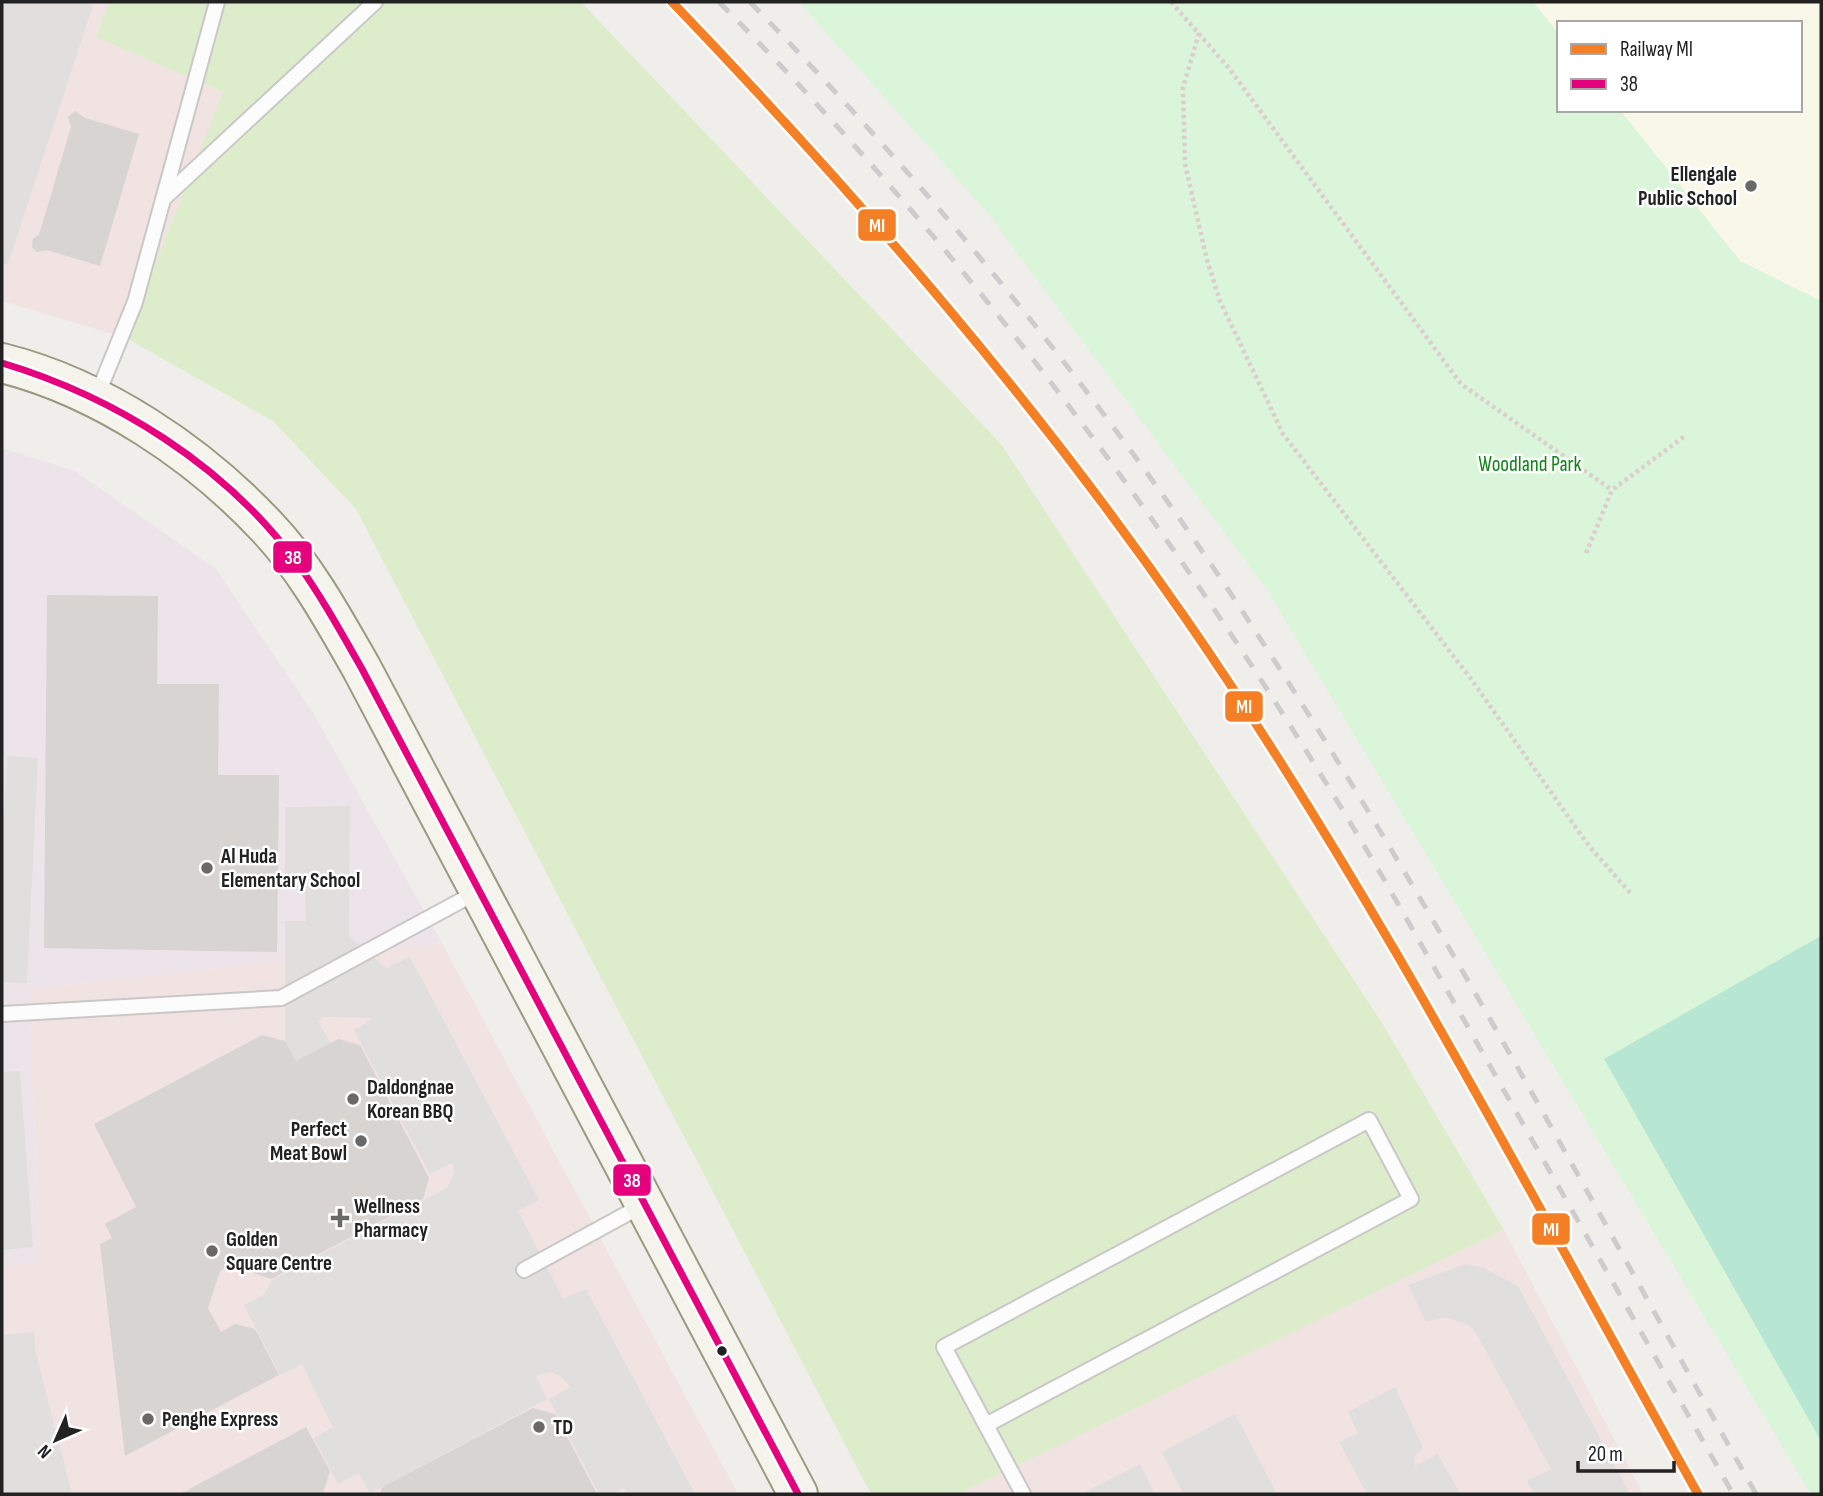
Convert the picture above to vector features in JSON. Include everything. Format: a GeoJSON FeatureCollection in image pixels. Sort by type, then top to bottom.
{"type":"FeatureCollection","features":[{"type":"Feature","properties":{"kind":"street"},"geometry":{"type":"LineString","coordinates":[[2,363],[95,400],[146,428],[211,474],[268,527],[318,593],[798,1494]]}},
{"type":"Feature","properties":{"kind":"lane"},"geometry":{"type":"LineString","coordinates":[[95,400],[135,302],[217,2]]}},
{"type":"Feature","properties":{"kind":"lane"},"geometry":{"type":"LineString","coordinates":[[162,200],[375,2]]}},
{"type":"Feature","properties":{"kind":"lane"},"geometry":{"type":"LineString","coordinates":[[2,1014],[281,998],[478,892]]}},
{"type":"Feature","properties":{"kind":"lane"},"geometry":{"type":"LineString","coordinates":[[986,1425],[1410,1199],[1369,1120],[944,1347],[1023,1494]]}},
{"type":"Feature","properties":{"kind":"lane"},"geometry":{"type":"LineString","coordinates":[[524,1270],[643,1204]]}},
{"type":"Feature","properties":{"kind":"path"},"geometry":{"type":"LineString","coordinates":[[1171,2],[1228,66],[1461,384],[1612,490]]}},
{"type":"Feature","properties":{"kind":"path"},"geometry":{"type":"LineString","coordinates":[[1199,33],[1183,88],[1185,164],[1207,260],[1220,301],[1283,434],[1471,679],[1589,846],[1632,895]]}},
{"type":"Feature","properties":{"kind":"path"},"geometry":{"type":"LineString","coordinates":[[1586,553],[1612,490],[1685,436]]}},
{"type":"Feature","properties":{"kind":"shaded area"},"geometry":{"type":"Polygon","coordinates":[[[2,2],[109,2],[96,37],[223,92],[126,338],[2,301],[2,2]]]}},
{"type":"Feature","properties":{"kind":"shaded area"},"geometry":{"type":"Polygon","coordinates":[[[2,2],[94,2],[8,264],[2,263],[2,2]]]}},
{"type":"Feature","properties":{"kind":"shaded area","name":"Ellengale Public School"},"geometry":{"type":"Polygon","coordinates":[[[1533,2],[1821,2],[1821,301],[1740,261],[1622,112],[1802,112],[1802,21],[1557,21],[1557,32],[1533,2]]]}},
{"type":"Feature","properties":{"kind":"shaded area"},"geometry":{"type":"Polygon","coordinates":[[[2,448],[75,471],[216,569],[315,716],[442,943],[29,989],[40,1263],[2,1266],[2,448]]]}},
{"type":"Feature","properties":{"kind":"shaded area"},"geometry":{"type":"Polygon","coordinates":[[[7,756],[38,758],[27,983],[2,982],[2,868],[7,756]]]}},
{"type":"Feature","properties":{"kind":"shaded area"},"geometry":{"type":"Polygon","coordinates":[[[350,806],[349,936],[386,968],[410,957],[539,1200],[518,1211],[563,1299],[586,1289],[695,1494],[628,1494],[624,1488],[613,1494],[599,1494],[549,1399],[571,1387],[560,1376],[551,1372],[536,1376],[547,1399],[370,1493],[359,1473],[338,1484],[314,1438],[333,1427],[302,1364],[280,1375],[244,1305],[265,1294],[272,1280],[447,1188],[455,1172],[452,1163],[430,1174],[354,1030],[374,1018],[324,1017],[318,1021],[330,1043],[296,1061],[285,1041],[285,921],[306,921],[305,890],[285,890],[285,807],[350,806]]]}},
{"type":"Feature","properties":{"kind":"shaded area","name":"Golden Square Centre"},"geometry":{"type":"Polygon","coordinates":[[[442,943],[738,1494],[2,1494],[2,1266],[40,1262],[29,989],[442,943]]]}},
{"type":"Feature","properties":{"kind":"shaded area"},"geometry":{"type":"Polygon","coordinates":[[[20,1071],[33,1247],[2,1250],[2,1072],[20,1071]]]}},
{"type":"Feature","properties":{"kind":"shaded area"},"geometry":{"type":"Polygon","coordinates":[[[1504,1230],[1643,1494],[958,1494],[1504,1230]]]}},
{"type":"Feature","properties":{"kind":"shaded area"},"geometry":{"type":"Polygon","coordinates":[[[1466,1264],[1484,1268],[1518,1286],[1630,1494],[1534,1494],[1527,1481],[1551,1469],[1476,1333],[1468,1325],[1445,1317],[1426,1322],[1408,1285],[1466,1264]]]}},
{"type":"Feature","properties":{"kind":"shaded area"},"geometry":{"type":"Polygon","coordinates":[[[34,1332],[36,1354],[72,1494],[2,1494],[2,1335],[34,1332]]]}},
{"type":"Feature","properties":{"kind":"shaded area"},"geometry":{"type":"Polygon","coordinates":[[[1395,1387],[1423,1448],[1414,1457],[1415,1466],[1438,1454],[1460,1494],[1367,1494],[1339,1442],[1358,1433],[1348,1412],[1395,1387]]]}},
{"type":"Feature","properties":{"kind":"shaded area"},"geometry":{"type":"Polygon","coordinates":[[[1235,1414],[1277,1494],[1183,1494],[1162,1452],[1235,1414]]]}},
{"type":"Feature","properties":{"kind":"shaded area"},"geometry":{"type":"Polygon","coordinates":[[[1140,1464],[1155,1494],[1081,1494],[1140,1464]]]}},
{"type":"Feature","properties":{"kind":"green space"},"geometry":{"type":"Polygon","coordinates":[[[109,2],[581,2],[1001,444],[1382,1023],[1504,1230],[958,1494],[871,1494],[356,509],[273,421],[126,338],[223,92],[96,37],[109,2]]]}},
{"type":"Feature","properties":{"kind":"green space","name":"Woodland Park"},"geometry":{"type":"Polygon","coordinates":[[[799,2],[1533,2],[1557,32],[1557,112],[1622,112],[1740,261],[1821,301],[1821,1494],[1811,1494],[1269,593],[986,211],[799,2]]]}},
{"type":"Feature","properties":{"kind":"green space"},"geometry":{"type":"Polygon","coordinates":[[[1821,936],[1821,1441],[1604,1059],[1821,936]]]}},
{"type":"Feature","properties":{"kind":"building"},"geometry":{"type":"Polygon","coordinates":[[[75,111],[85,118],[139,134],[100,266],[47,250],[37,252],[32,247],[33,238],[39,235],[71,127],[68,117],[75,111]]]}},
{"type":"Feature","properties":{"kind":"building"},"geometry":{"type":"Polygon","coordinates":[[[47,595],[158,596],[157,684],[219,684],[218,775],[279,775],[277,952],[44,948],[47,595]]]}},
{"type":"Feature","properties":{"kind":"building","name":"Golden Square Centre"},"geometry":{"type":"Polygon","coordinates":[[[262,1035],[285,1041],[296,1061],[338,1039],[360,1045],[429,1178],[423,1199],[271,1279],[251,1272],[244,1259],[220,1271],[208,1308],[221,1332],[235,1324],[255,1329],[279,1375],[125,1456],[100,1244],[112,1238],[105,1224],[136,1207],[94,1124],[262,1035]]]}},
{"type":"Feature","properties":{"kind":"building"},"geometry":{"type":"Polygon","coordinates":[[[533,1408],[555,1414],[597,1494],[380,1494],[382,1487],[533,1408]]]}},
{"type":"Feature","properties":{"kind":"building"},"geometry":{"type":"Polygon","coordinates":[[[306,1427],[330,1471],[323,1493],[180,1494],[306,1427]]]}},
{"type":"Feature","properties":{"kind":"railway"},"geometry":{"type":"LineString","coordinates":[[719,2],[816,103],[908,207],[997,314],[1164,536],[1317,768],[1389,888],[1733,1494]]}},
{"type":"Feature","properties":{"kind":"railway"},"geometry":{"type":"LineString","coordinates":[[750,2],[881,143],[1006,290],[1124,442],[1235,600],[1305,709],[1439,930],[1756,1494]]}},
{"type":"Feature","properties":{"kind":"rail line","name":"MI"},"geometry":{"type":"LineString","coordinates":[[672,2],[809,149],[941,300],[1067,457],[1186,619],[1256,724],[1389,941],[1698,1494]]}},
{"type":"Feature","properties":{"kind":"transit line","name":"38"},"geometry":{"type":"LineString","coordinates":[[2,363],[85,395],[164,438],[235,494],[295,560],[362,669],[798,1494]]}},
{"type":"Feature","properties":{"kind":"place","name":"Ellengale Public School"},"geometry":{"type":"Point","coordinates":[1751,186]}},
{"type":"Feature","properties":{"kind":"place","name":"Al Huda Elementary School"},"geometry":{"type":"Point","coordinates":[207,868]}},
{"type":"Feature","properties":{"kind":"place","name":"Daldongnae Korean BBQ"},"geometry":{"type":"Point","coordinates":[353,1099]}},
{"type":"Feature","properties":{"kind":"place","name":"Perfect Meat Bowl"},"geometry":{"type":"Point","coordinates":[361,1141]}},
{"type":"Feature","properties":{"kind":"place","name":"Wellness Pharmacy"},"geometry":{"type":"Point","coordinates":[340,1218]}},
{"type":"Feature","properties":{"kind":"place","name":"Golden Square Centre"},"geometry":{"type":"Point","coordinates":[212,1251]}},
{"type":"Feature","properties":{"kind":"place","name":"Penghe Express"},"geometry":{"type":"Point","coordinates":[148,1419]}},
{"type":"Feature","properties":{"kind":"place","name":"TD"},"geometry":{"type":"Point","coordinates":[539,1427]}}]}
